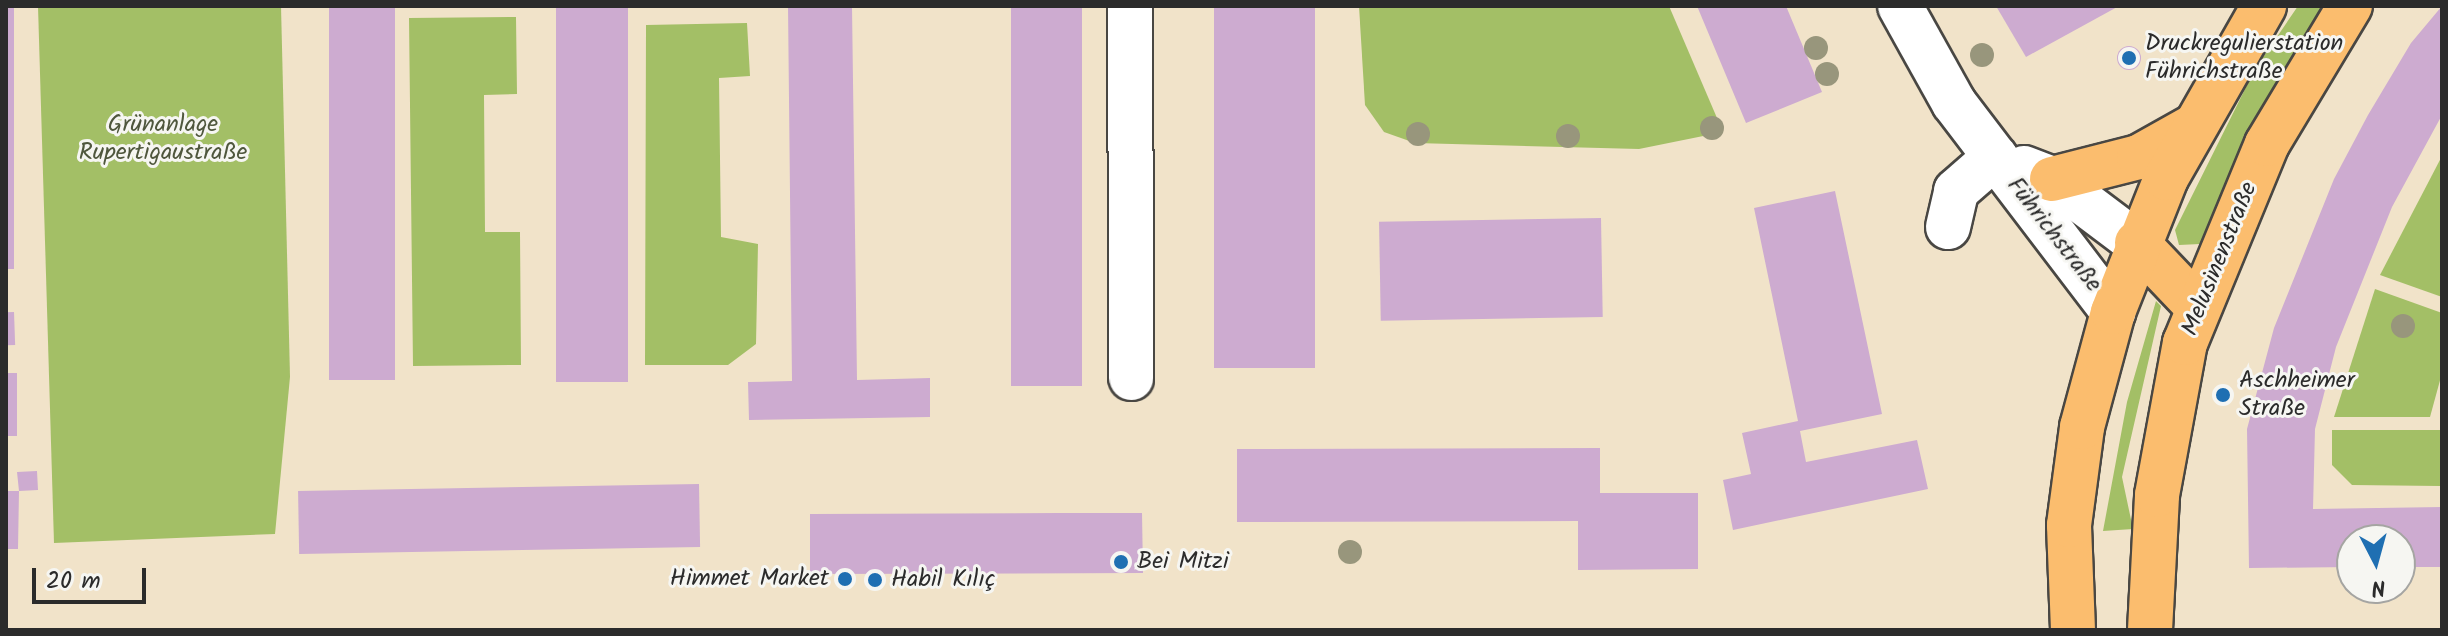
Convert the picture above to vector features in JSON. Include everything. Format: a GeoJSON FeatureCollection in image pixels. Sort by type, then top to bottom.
{"type":"FeatureCollection","features":[{"type":"Feature","properties":{"kind":"main road"},"geometry":{"type":"LineString","coordinates":[[2073,630],[2069,525],[2082,427],[2113,312],[2137,243],[2194,126],[2264,6]]}},
{"type":"Feature","properties":{"kind":"main road","name":"Melusinenstraße"},"geometry":{"type":"LineString","coordinates":[[2150,630],[2157,495],[2185,343],[2267,144],[2350,6]]}},
{"type":"Feature","properties":{"kind":"main road"},"geometry":{"type":"LineString","coordinates":[[2052,179],[2139,157],[2194,126]]}},
{"type":"Feature","properties":{"kind":"main road"},"geometry":{"type":"LineString","coordinates":[[2137,243],[2198,307]]}},
{"type":"Feature","properties":{"kind":"street"},"geometry":{"type":"LineString","coordinates":[[1130,6],[1131,378]]}},
{"type":"Feature","properties":{"kind":"street","name":"Führichstraße"},"geometry":{"type":"LineString","coordinates":[[1900,6],[1954,103],[1995,157],[2022,200],[2084,269],[2113,312]]}},
{"type":"Feature","properties":{"kind":"street"},"geometry":{"type":"LineString","coordinates":[[1948,227],[1956,191],[1995,157]]}},
{"type":"Feature","properties":{"kind":"street","name":"Führichstraße"},"geometry":{"type":"LineString","coordinates":[[1995,157],[2052,179],[2137,243]]}},
{"type":"Feature","properties":{"kind":"green space","name":"Grünanlage Rupertigaustraße"},"geometry":{"type":"Polygon","coordinates":[[[38,6],[281,6],[290,377],[275,534],[54,543],[38,6]]]}},
{"type":"Feature","properties":{"kind":"green space"},"geometry":{"type":"Polygon","coordinates":[[[1359,6],[1669,6],[1723,132],[1639,149],[1415,143],[1384,132],[1365,105],[1359,6]]]}},
{"type":"Feature","properties":{"kind":"green space"},"geometry":{"type":"Polygon","coordinates":[[[2298,6],[2328,6],[2278,80],[2200,244],[2179,245],[2175,230],[2255,69],[2298,6]]]}},
{"type":"Feature","properties":{"kind":"green space"},"geometry":{"type":"Polygon","coordinates":[[[516,17],[517,94],[484,95],[485,232],[520,232],[521,365],[413,366],[409,18],[516,17]]]}},
{"type":"Feature","properties":{"kind":"green space"},"geometry":{"type":"Polygon","coordinates":[[[747,23],[750,76],[719,78],[721,237],[758,244],[756,344],[728,365],[645,365],[646,25],[747,23]]]}},
{"type":"Feature","properties":{"kind":"green space"},"geometry":{"type":"Polygon","coordinates":[[[2442,156],[2442,297],[2380,275],[2442,156]]]}},
{"type":"Feature","properties":{"kind":"green space"},"geometry":{"type":"Polygon","coordinates":[[[2375,289],[2442,313],[2442,373],[2430,417],[2334,417],[2375,289]]]}},
{"type":"Feature","properties":{"kind":"green space"},"geometry":{"type":"Polygon","coordinates":[[[2156,301],[2161,306],[2122,477],[2133,529],[2103,531],[2127,402],[2156,301]]]}},
{"type":"Feature","properties":{"kind":"green space"},"geometry":{"type":"Polygon","coordinates":[[[2332,430],[2440,430],[2440,486],[2352,485],[2332,465],[2332,430]]]}},
{"type":"Feature","properties":{"kind":"building"},"geometry":{"type":"Polygon","coordinates":[[[6,6],[14,6],[14,269],[6,269],[6,6]]]}},
{"type":"Feature","properties":{"kind":"building"},"geometry":{"type":"Polygon","coordinates":[[[329,6],[395,6],[395,380],[329,380],[329,6]]]}},
{"type":"Feature","properties":{"kind":"building"},"geometry":{"type":"Polygon","coordinates":[[[556,6],[628,6],[628,382],[556,382],[556,6]]]}},
{"type":"Feature","properties":{"kind":"building"},"geometry":{"type":"Polygon","coordinates":[[[788,6],[852,6],[857,380],[930,378],[930,417],[749,420],[748,382],[792,381],[788,6]]]}},
{"type":"Feature","properties":{"kind":"building"},"geometry":{"type":"Polygon","coordinates":[[[1011,6],[1082,6],[1082,386],[1011,386],[1011,6]]]}},
{"type":"Feature","properties":{"kind":"building"},"geometry":{"type":"Polygon","coordinates":[[[1214,6],[1315,6],[1315,368],[1214,368],[1214,6]]]}},
{"type":"Feature","properties":{"kind":"building"},"geometry":{"type":"Polygon","coordinates":[[[1697,6],[1786,6],[1822,92],[1746,123],[1697,6]]]}},
{"type":"Feature","properties":{"kind":"building"},"geometry":{"type":"Polygon","coordinates":[[[1996,6],[2119,6],[2026,57],[1996,6]]]}},
{"type":"Feature","properties":{"kind":"building"},"geometry":{"type":"Polygon","coordinates":[[[2442,6],[2442,115],[2392,207],[2336,347],[2315,429],[2313,509],[2442,507],[2442,567],[2416,567],[2416,524],[2336,524],[2336,567],[2249,568],[2247,429],[2274,328],[2334,179],[2411,43],[2442,6]]]}},
{"type":"Feature","properties":{"kind":"building","name":"Druckregulierstation Führichstraße"},"geometry":{"type":"Polygon","coordinates":[[[2129,46],[2138,49],[2141,58],[2138,67],[2129,70],[2120,67],[2117,58],[2120,49],[2129,46]]]}},
{"type":"Feature","properties":{"kind":"building"},"geometry":{"type":"Polygon","coordinates":[[[1835,191],[1882,414],[1800,431],[1806,462],[1917,440],[1928,489],[1733,530],[1723,480],[1751,474],[1742,433],[1798,421],[1754,208],[1835,191]]]}},
{"type":"Feature","properties":{"kind":"building"},"geometry":{"type":"Polygon","coordinates":[[[1601,218],[1603,317],[1381,321],[1379,222],[1601,218]]]}},
{"type":"Feature","properties":{"kind":"building"},"geometry":{"type":"Polygon","coordinates":[[[6,312],[14,312],[15,345],[7,345],[6,312]]]}},
{"type":"Feature","properties":{"kind":"building"},"geometry":{"type":"Polygon","coordinates":[[[6,373],[17,373],[17,436],[6,436],[6,373]]]}},
{"type":"Feature","properties":{"kind":"building"},"geometry":{"type":"Polygon","coordinates":[[[1600,448],[1600,493],[1698,493],[1698,569],[1578,570],[1578,521],[1237,522],[1237,449],[1600,448]]]}},
{"type":"Feature","properties":{"kind":"building"},"geometry":{"type":"Polygon","coordinates":[[[37,471],[38,490],[19,491],[17,472],[37,471]]]}},
{"type":"Feature","properties":{"kind":"building"},"geometry":{"type":"Polygon","coordinates":[[[699,484],[700,547],[299,554],[298,491],[699,484]]]}},
{"type":"Feature","properties":{"kind":"building"},"geometry":{"type":"Polygon","coordinates":[[[6,491],[19,491],[18,549],[6,549],[6,491]]]}},
{"type":"Feature","properties":{"kind":"building"},"geometry":{"type":"Polygon","coordinates":[[[1142,513],[1143,573],[810,574],[810,514],[1142,513]]]}},
{"type":"Feature","properties":{"kind":"place","name":"Druckregulierstation Führichstraße"},"geometry":{"type":"Point","coordinates":[2129,58]}},
{"type":"Feature","properties":{"kind":"place","name":"Aschheimer Straße"},"geometry":{"type":"Point","coordinates":[2223,395]}},
{"type":"Feature","properties":{"kind":"place","name":"Bei Mitzi"},"geometry":{"type":"Point","coordinates":[1121,562]}},
{"type":"Feature","properties":{"kind":"place","name":"Himmet Market"},"geometry":{"type":"Point","coordinates":[845,579]}},
{"type":"Feature","properties":{"kind":"place","name":"Habil Kılıç"},"geometry":{"type":"Point","coordinates":[875,580]}}]}
